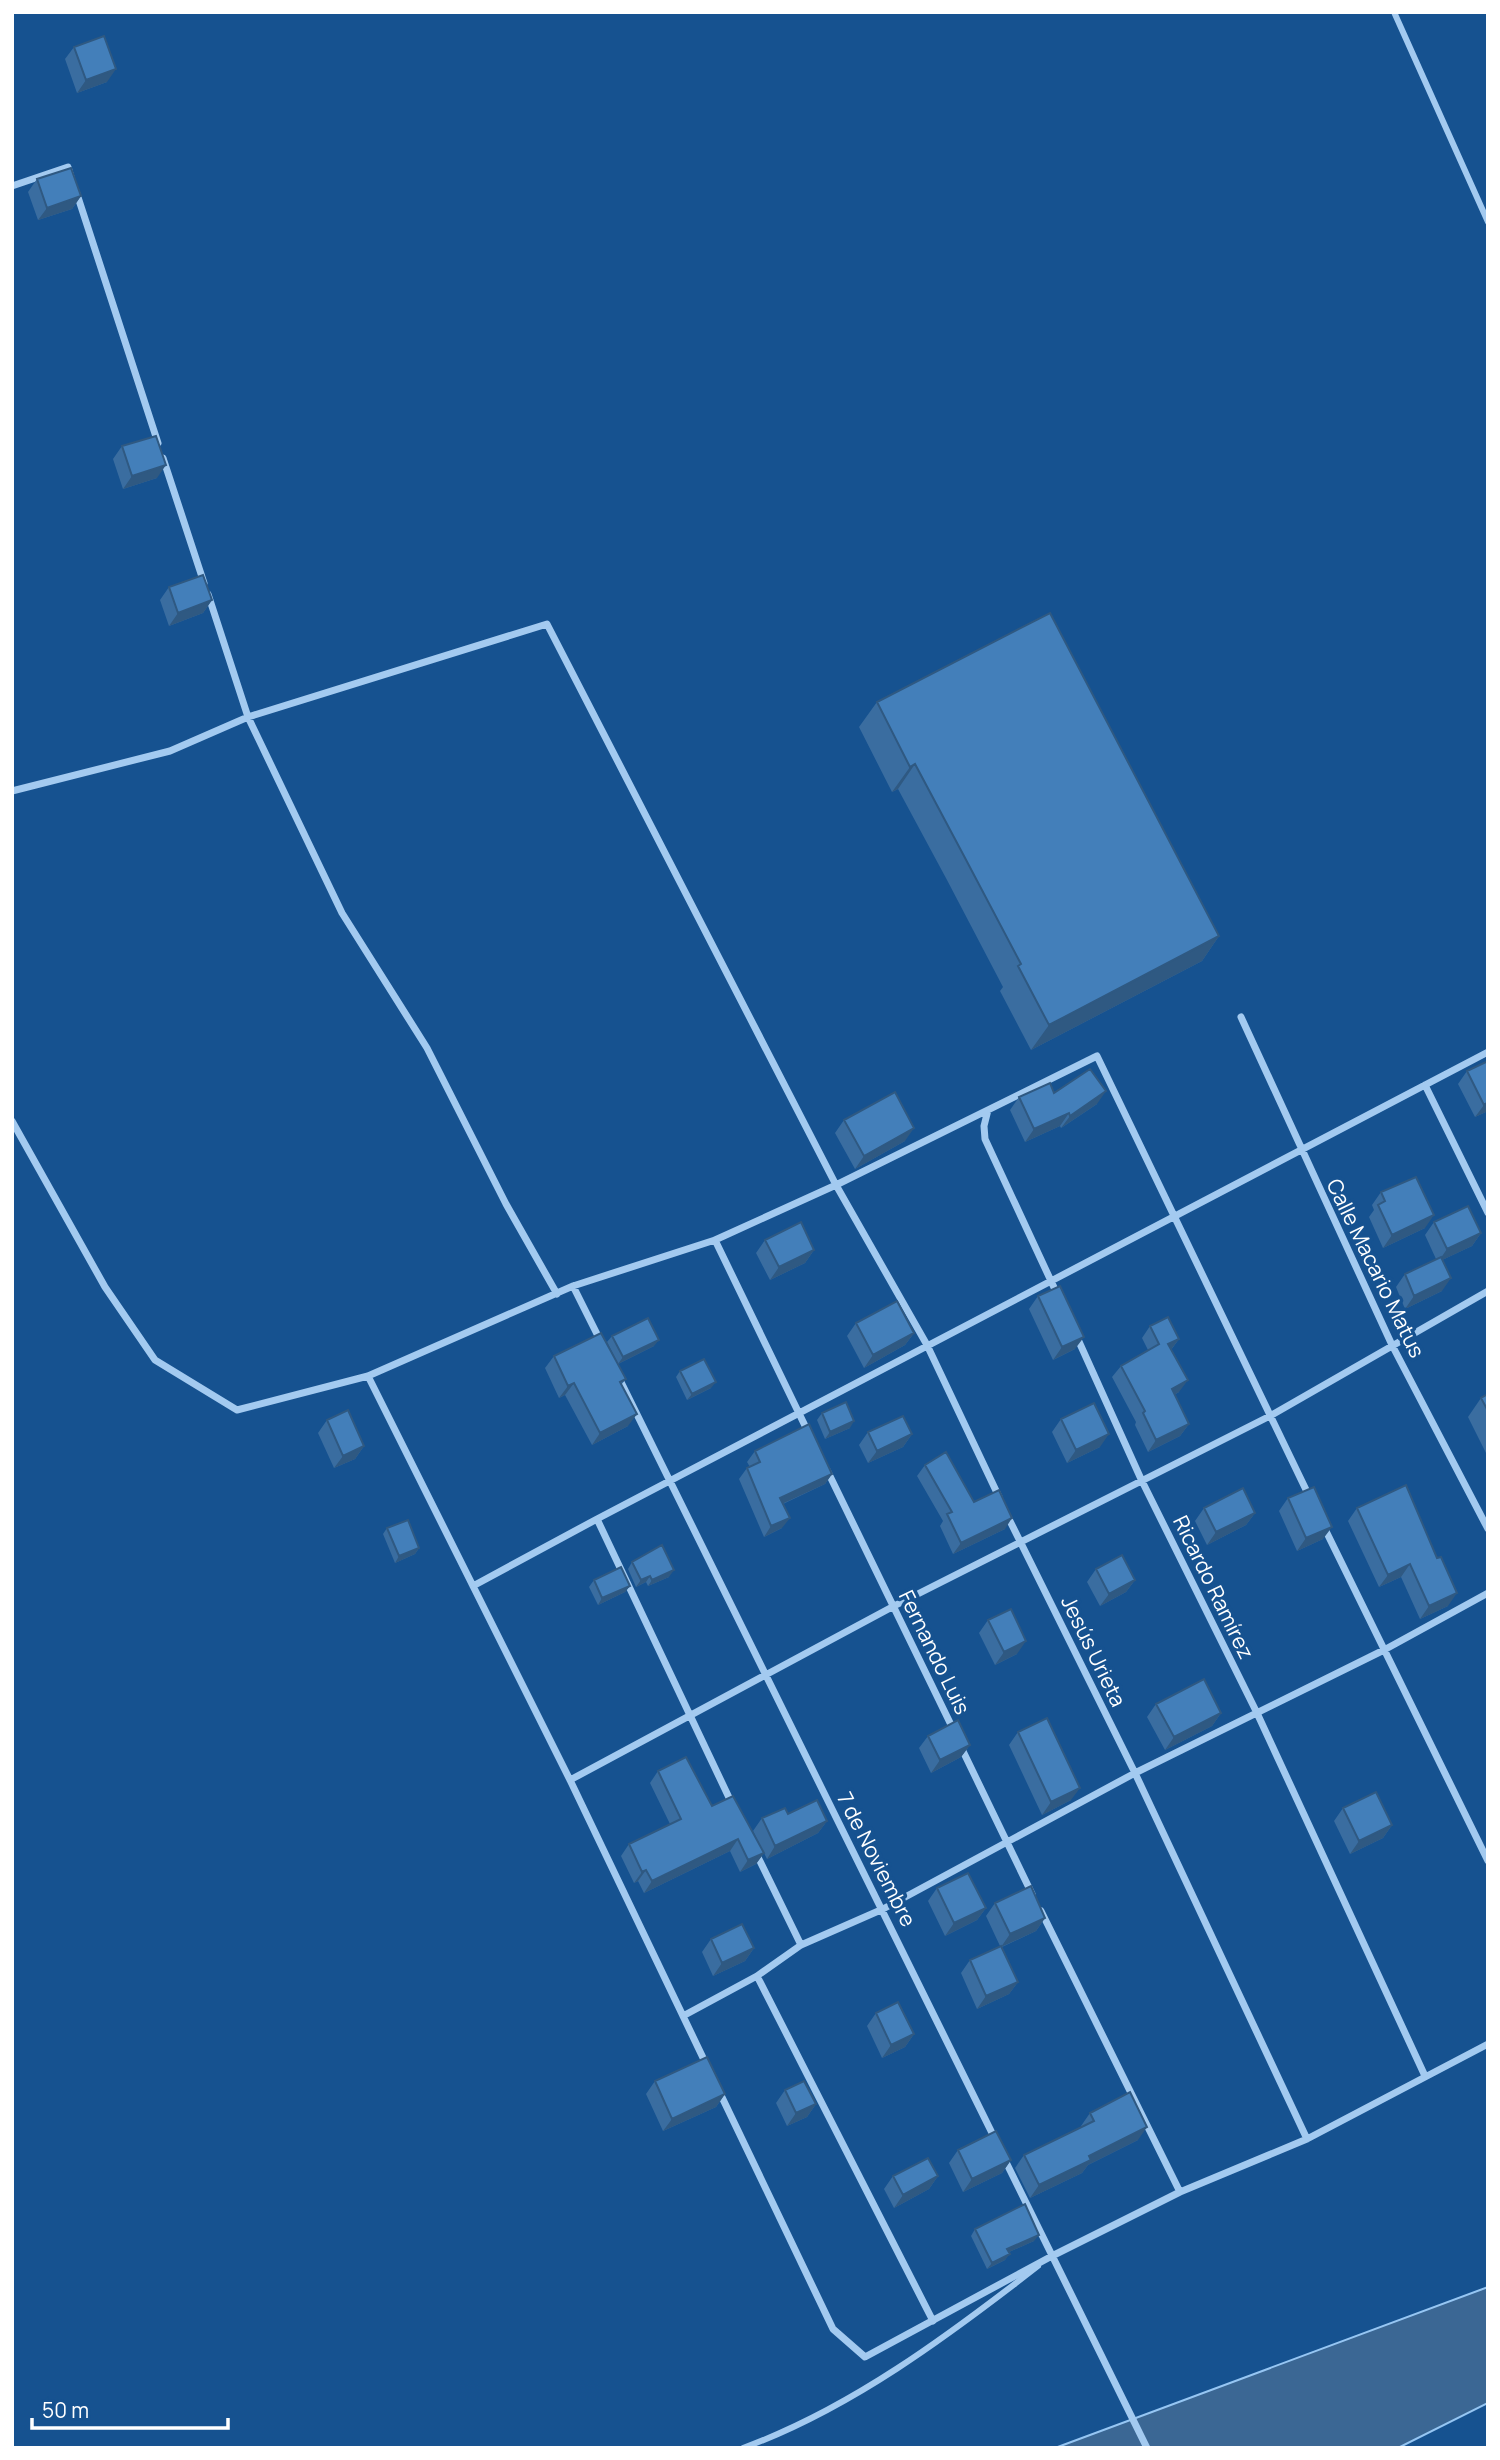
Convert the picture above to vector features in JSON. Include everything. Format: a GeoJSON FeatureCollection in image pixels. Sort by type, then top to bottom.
{"type":"FeatureCollection","features":[{"type":"Feature","properties":{"kind":"street"},"geometry":{"type":"LineString","coordinates":[[1394,12],[1488,222]]}},
{"type":"Feature","properties":{"kind":"street"},"geometry":{"type":"LineString","coordinates":[[12,186],[68,167],[248,717],[342,913],[427,1048],[506,1204],[557,1294]]}},
{"type":"Feature","properties":{"kind":"street","name":"Jesús Urieta"},"geometry":{"type":"LineString","coordinates":[[248,717],[547,624],[836,1185],[928,1345],[1019,1541],[1135,1773],[1307,2138]]}},
{"type":"Feature","properties":{"kind":"street"},"geometry":{"type":"LineString","coordinates":[[12,791],[170,751],[248,717]]}},
{"type":"Feature","properties":{"kind":"street","name":"Calle Macario Matus"},"geometry":{"type":"LineString","coordinates":[[1241,1017],[1392,1345],[1488,1529]]}},
{"type":"Feature","properties":{"kind":"street"},"geometry":{"type":"LineString","coordinates":[[473,1586],[1488,1052]]}},
{"type":"Feature","properties":{"kind":"street"},"geometry":{"type":"LineString","coordinates":[[12,1121],[105,1287],[155,1360],[237,1410],[369,1377],[573,1286],[715,1240],[836,1185],[1097,1056],[1176,1215],[1312,1502]]}},
{"type":"Feature","properties":{"kind":"street"},"geometry":{"type":"LineString","coordinates":[[1425,1085],[1488,1213]]}},
{"type":"Feature","properties":{"kind":"street"},"geometry":{"type":"LineString","coordinates":[[988,1110],[984,1126],[985,1139],[1062,1306]]}},
{"type":"Feature","properties":{"kind":"street"},"geometry":{"type":"LineString","coordinates":[[715,1240],[811,1437]]}},
{"type":"Feature","properties":{"kind":"street"},"geometry":{"type":"LineString","coordinates":[[573,1286],[603,1347]]}},
{"type":"Feature","properties":{"kind":"street"},"geometry":{"type":"LineString","coordinates":[[570,1780],[1019,1541],[1270,1416],[1488,1291]]}},
{"type":"Feature","properties":{"kind":"street","name":"Ricardo Ramírez"},"geometry":{"type":"LineString","coordinates":[[1073,1330],[1141,1479],[1257,1713],[1425,2076]]}},
{"type":"Feature","properties":{"kind":"street","name":"7 de Noviembre"},"geometry":{"type":"LineString","coordinates":[[615,1371],[1147,2448]]}},
{"type":"Feature","properties":{"kind":"street"},"geometry":{"type":"LineString","coordinates":[[369,1377],[570,1780],[834,2329],[864,2357],[1052,2256],[1180,2192],[1307,2138],[1488,2044]]}},
{"type":"Feature","properties":{"kind":"street","name":"Fernando Luis"},"geometry":{"type":"LineString","coordinates":[[822,1461],[1180,2192]]}},
{"type":"Feature","properties":{"kind":"street"},"geometry":{"type":"LineString","coordinates":[[1318,1514],[1488,1861]]}},
{"type":"Feature","properties":{"kind":"street"},"geometry":{"type":"LineString","coordinates":[[597,1519],[737,1813]]}},
{"type":"Feature","properties":{"kind":"street"},"geometry":{"type":"LineString","coordinates":[[683,2016],[757,1976],[801,1945],[883,1909],[1008,1844],[1135,1773],[1384,1650],[1488,1593]]}},
{"type":"Feature","properties":{"kind":"street"},"geometry":{"type":"LineString","coordinates":[[748,1837],[801,1945]]}},
{"type":"Feature","properties":{"kind":"street"},"geometry":{"type":"LineString","coordinates":[[757,1976],[933,2321]]}},
{"type":"Feature","properties":{"kind":"street"},"geometry":{"type":"LineString","coordinates":[[743,2448],[786,2432],[942,2341],[1052,2256]]}},
{"type":"Feature","properties":{"kind":"water"},"geometry":{"type":"Polygon","coordinates":[[[1488,2287],[1488,2403],[1398,2448],[1055,2448],[1488,2287]]]}},
{"type":"Feature","properties":{"kind":"building"},"geometry":{"type":"Polygon","coordinates":[[[104,36],[116,69],[86,80],[74,47],[104,36]]]}},
{"type":"Feature","properties":{"kind":"building"},"geometry":{"type":"Polygon","coordinates":[[[71,168],[81,196],[47,208],[37,179],[71,168]]]}},
{"type":"Feature","properties":{"kind":"building"},"geometry":{"type":"Polygon","coordinates":[[[156,436],[166,465],[132,476],[122,446],[156,436]]]}},
{"type":"Feature","properties":{"kind":"building"},"geometry":{"type":"Polygon","coordinates":[[[203,575],[212,600],[178,613],[169,587],[203,575]]]}},
{"type":"Feature","properties":{"kind":"building"},"geometry":{"type":"Polygon","coordinates":[[[1050,613],[1219,936],[1049,1025],[1018,966],[1021,964],[964,856],[915,764],[910,767],[877,702],[1050,613]]]}},
{"type":"Feature","properties":{"kind":"building"},"geometry":{"type":"Polygon","coordinates":[[[1488,1061],[1488,1102],[1484,1105],[1467,1071],[1488,1061]]]}},
{"type":"Feature","properties":{"kind":"building"},"geometry":{"type":"Polygon","coordinates":[[[1090,1069],[1106,1091],[1070,1116],[1069,1113],[1034,1129],[1019,1097],[1050,1083],[1054,1093],[1090,1069]]]}},
{"type":"Feature","properties":{"kind":"building"},"geometry":{"type":"Polygon","coordinates":[[[895,1092],[914,1128],[864,1156],[844,1120],[895,1092]]]}},
{"type":"Feature","properties":{"kind":"building"},"geometry":{"type":"Polygon","coordinates":[[[1416,1177],[1434,1215],[1392,1235],[1378,1205],[1385,1201],[1381,1192],[1416,1177]]]}},
{"type":"Feature","properties":{"kind":"building"},"geometry":{"type":"Polygon","coordinates":[[[1468,1206],[1481,1233],[1447,1249],[1434,1222],[1468,1206]]]}},
{"type":"Feature","properties":{"kind":"building"},"geometry":{"type":"Polygon","coordinates":[[[801,1222],[814,1250],[779,1267],[765,1240],[801,1222]]]}},
{"type":"Feature","properties":{"kind":"building"},"geometry":{"type":"Polygon","coordinates":[[[1441,1257],[1451,1278],[1414,1296],[1405,1274],[1441,1257]]]}},
{"type":"Feature","properties":{"kind":"building"},"geometry":{"type":"Polygon","coordinates":[[[1060,1286],[1084,1337],[1062,1347],[1038,1296],[1060,1286]]]}},
{"type":"Feature","properties":{"kind":"building"},"geometry":{"type":"Polygon","coordinates":[[[897,1301],[914,1333],[873,1355],[856,1323],[897,1301]]]}},
{"type":"Feature","properties":{"kind":"building"},"geometry":{"type":"Polygon","coordinates":[[[1168,1317],[1179,1339],[1168,1344],[1188,1380],[1172,1389],[1189,1424],[1156,1440],[1143,1413],[1145,1411],[1121,1366],[1159,1344],[1150,1326],[1168,1317]]]}},
{"type":"Feature","properties":{"kind":"building"},"geometry":{"type":"Polygon","coordinates":[[[648,1318],[659,1340],[623,1357],[612,1336],[648,1318]]]}},
{"type":"Feature","properties":{"kind":"building"},"geometry":{"type":"Polygon","coordinates":[[[601,1333],[626,1379],[620,1382],[637,1414],[600,1433],[574,1383],[568,1386],[554,1356],[601,1333]]]}},
{"type":"Feature","properties":{"kind":"building"},"geometry":{"type":"Polygon","coordinates":[[[704,1359],[716,1382],[692,1394],[680,1371],[704,1359]]]}},
{"type":"Feature","properties":{"kind":"building"},"geometry":{"type":"Polygon","coordinates":[[[1488,1394],[1488,1411],[1481,1398],[1488,1394]]]}},
{"type":"Feature","properties":{"kind":"building"},"geometry":{"type":"Polygon","coordinates":[[[846,1402],[854,1421],[830,1432],[822,1413],[846,1402]]]}},
{"type":"Feature","properties":{"kind":"building"},"geometry":{"type":"Polygon","coordinates":[[[1094,1403],[1109,1434],[1076,1450],[1061,1419],[1094,1403]]]}},
{"type":"Feature","properties":{"kind":"building"},"geometry":{"type":"Polygon","coordinates":[[[348,1410],[364,1446],[343,1456],[327,1420],[348,1410]]]}},
{"type":"Feature","properties":{"kind":"building"},"geometry":{"type":"Polygon","coordinates":[[[903,1416],[912,1434],[877,1451],[868,1432],[903,1416]]]}},
{"type":"Feature","properties":{"kind":"building"},"geometry":{"type":"Polygon","coordinates":[[[809,1424],[832,1474],[780,1498],[790,1518],[771,1526],[747,1468],[760,1462],[755,1451],[809,1424]]]}},
{"type":"Feature","properties":{"kind":"building"},"geometry":{"type":"Polygon","coordinates":[[[946,1452],[974,1502],[999,1490],[1012,1518],[961,1543],[947,1514],[952,1512],[925,1465],[946,1452]]]}},
{"type":"Feature","properties":{"kind":"building"},"geometry":{"type":"Polygon","coordinates":[[[1406,1485],[1437,1558],[1441,1557],[1457,1593],[1429,1606],[1410,1564],[1388,1575],[1357,1508],[1406,1485]]]}},
{"type":"Feature","properties":{"kind":"building"},"geometry":{"type":"Polygon","coordinates":[[[1314,1487],[1332,1527],[1306,1538],[1288,1498],[1314,1487]]]}},
{"type":"Feature","properties":{"kind":"building"},"geometry":{"type":"Polygon","coordinates":[[[1243,1488],[1255,1513],[1216,1532],[1204,1508],[1243,1488]]]}},
{"type":"Feature","properties":{"kind":"building"},"geometry":{"type":"Polygon","coordinates":[[[408,1520],[419,1548],[399,1556],[387,1528],[408,1520]]]}},
{"type":"Feature","properties":{"kind":"building"},"geometry":{"type":"Polygon","coordinates":[[[662,1545],[674,1570],[652,1580],[650,1576],[641,1580],[632,1562],[662,1545]]]}},
{"type":"Feature","properties":{"kind":"building"},"geometry":{"type":"Polygon","coordinates":[[[1122,1555],[1135,1580],[1109,1594],[1096,1569],[1122,1555]]]}},
{"type":"Feature","properties":{"kind":"building"},"geometry":{"type":"Polygon","coordinates":[[[621,1567],[630,1586],[602,1598],[594,1580],[621,1567]]]}},
{"type":"Feature","properties":{"kind":"building"},"geometry":{"type":"Polygon","coordinates":[[[1011,1609],[1026,1641],[1004,1652],[988,1620],[1011,1609]]]}},
{"type":"Feature","properties":{"kind":"building"},"geometry":{"type":"Polygon","coordinates":[[[1204,1679],[1221,1713],[1174,1737],[1156,1704],[1204,1679]]]}},
{"type":"Feature","properties":{"kind":"building"},"geometry":{"type":"Polygon","coordinates":[[[1047,1718],[1080,1788],[1051,1802],[1018,1732],[1047,1718]]]}},
{"type":"Feature","properties":{"kind":"building"},"geometry":{"type":"Polygon","coordinates":[[[958,1720],[970,1745],[940,1760],[928,1736],[958,1720]]]}},
{"type":"Feature","properties":{"kind":"building"},"geometry":{"type":"Polygon","coordinates":[[[686,1757],[712,1806],[733,1796],[764,1853],[748,1860],[738,1839],[652,1881],[646,1870],[642,1872],[629,1844],[681,1819],[658,1771],[686,1757]]]}},
{"type":"Feature","properties":{"kind":"building"},"geometry":{"type":"Polygon","coordinates":[[[1376,1792],[1392,1825],[1359,1841],[1343,1808],[1376,1792]]]}},
{"type":"Feature","properties":{"kind":"building"},"geometry":{"type":"Polygon","coordinates":[[[817,1800],[827,1821],[775,1846],[762,1818],[785,1808],[788,1814],[817,1800]]]}},
{"type":"Feature","properties":{"kind":"building"},"geometry":{"type":"Polygon","coordinates":[[[968,1873],[986,1908],[954,1923],[937,1888],[968,1873]]]}},
{"type":"Feature","properties":{"kind":"building"},"geometry":{"type":"Polygon","coordinates":[[[1031,1886],[1045,1918],[1010,1934],[995,1903],[1031,1886]]]}},
{"type":"Feature","properties":{"kind":"building"},"geometry":{"type":"Polygon","coordinates":[[[742,1924],[754,1948],[722,1963],[711,1939],[742,1924]]]}},
{"type":"Feature","properties":{"kind":"building"},"geometry":{"type":"Polygon","coordinates":[[[1001,1946],[1018,1982],[986,1996],[970,1960],[1001,1946]]]}},
{"type":"Feature","properties":{"kind":"building"},"geometry":{"type":"Polygon","coordinates":[[[898,2002],[914,2034],[891,2045],[876,2013],[898,2002]]]}},
{"type":"Feature","properties":{"kind":"building"},"geometry":{"type":"Polygon","coordinates":[[[707,2057],[725,2094],[672,2119],[655,2081],[707,2057]]]}},
{"type":"Feature","properties":{"kind":"building"},"geometry":{"type":"Polygon","coordinates":[[[804,2081],[816,2104],[796,2113],[785,2090],[804,2081]]]}},
{"type":"Feature","properties":{"kind":"building"},"geometry":{"type":"Polygon","coordinates":[[[1130,2092],[1147,2127],[1089,2156],[1091,2160],[1039,2185],[1024,2155],[1094,2121],[1090,2113],[1130,2092]]]}},
{"type":"Feature","properties":{"kind":"building"},"geometry":{"type":"Polygon","coordinates":[[[996,2131],[1011,2160],[972,2179],[958,2150],[996,2131]]]}},
{"type":"Feature","properties":{"kind":"building"},"geometry":{"type":"Polygon","coordinates":[[[928,2158],[938,2176],[903,2195],[893,2176],[928,2158]]]}},
{"type":"Feature","properties":{"kind":"building"},"geometry":{"type":"Polygon","coordinates":[[[1025,2204],[1039,2235],[1007,2249],[1010,2254],[992,2263],[975,2229],[1025,2204]]]}}]}
